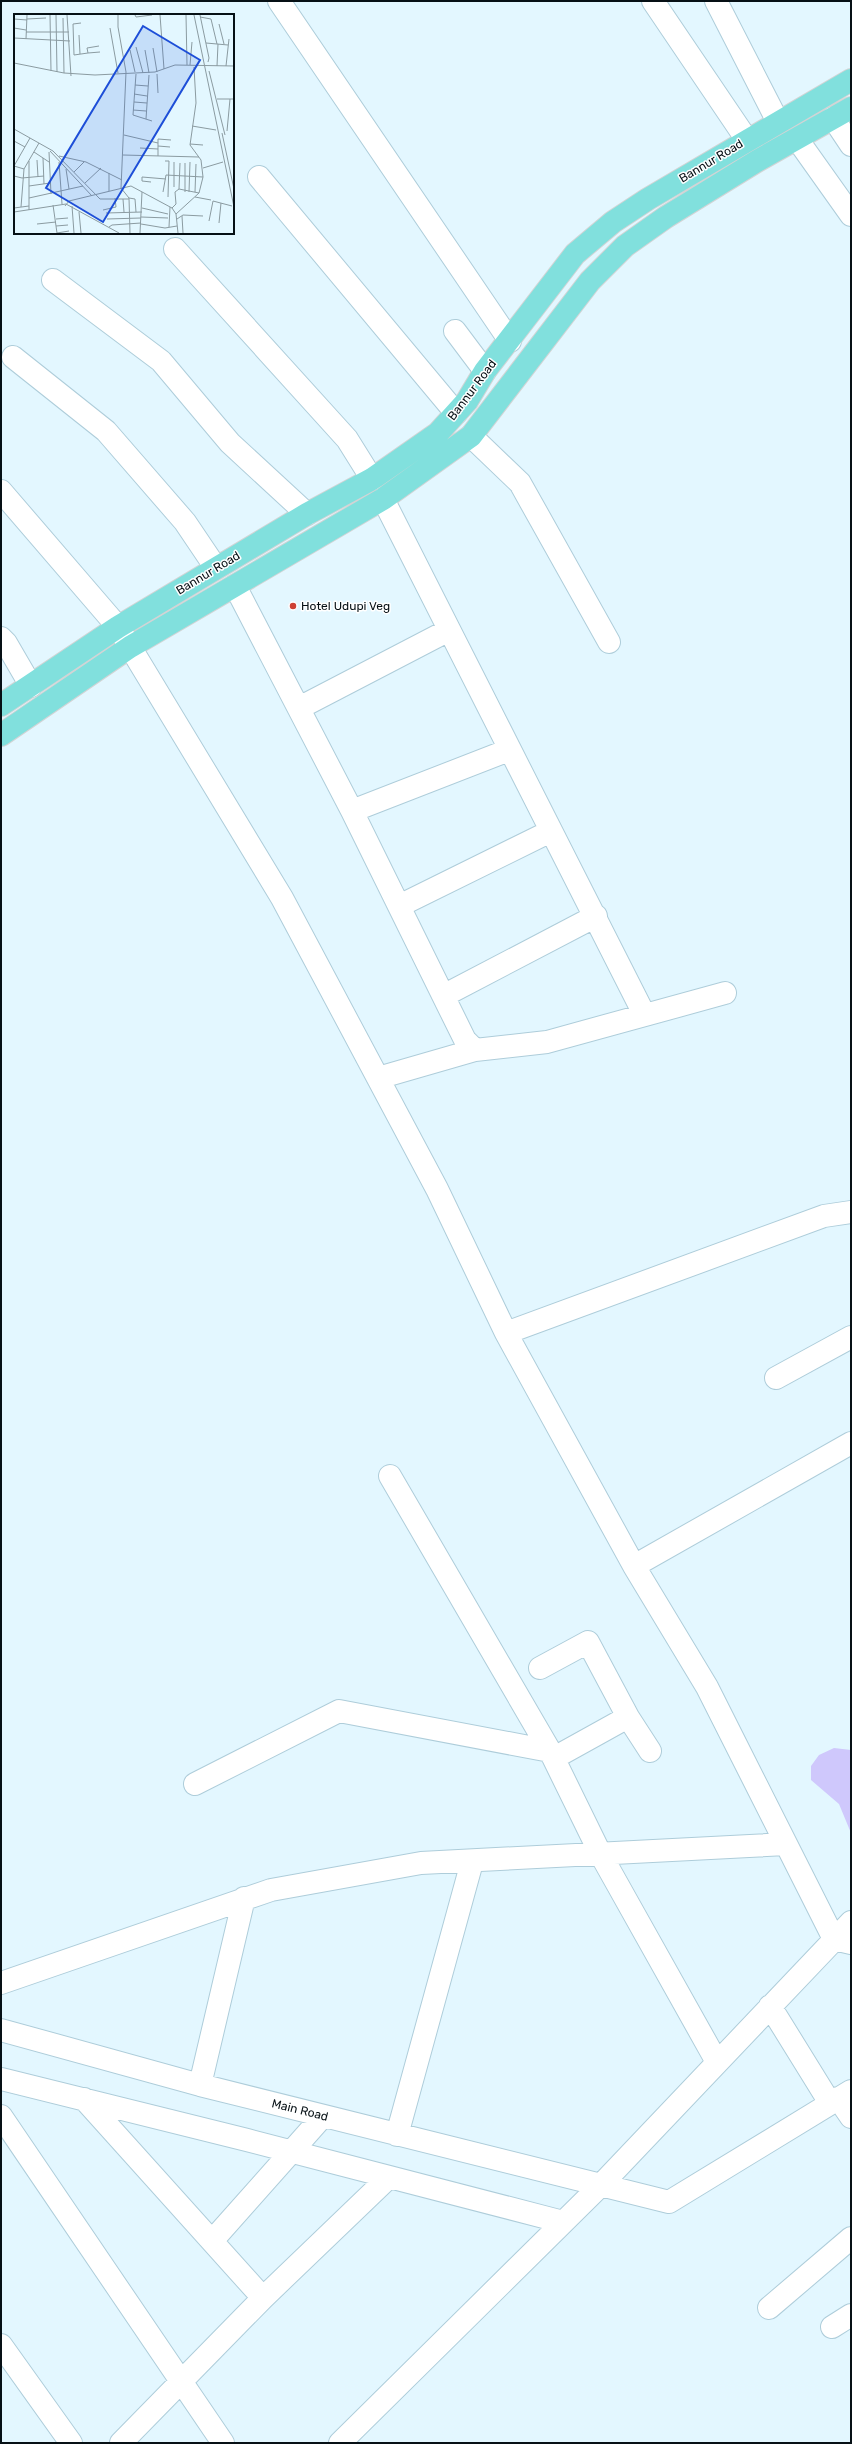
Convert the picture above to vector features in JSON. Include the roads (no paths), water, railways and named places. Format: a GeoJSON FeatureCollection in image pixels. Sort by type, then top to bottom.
{"type":"FeatureCollection","features":[{"type":"Feature","properties":{"kind":"main road","name":"Bannur Road"},"geometry":{"type":"LineString","coordinates":[[1,706],[118,627],[307,514],[372,479],[438,433],[467,401],[485,371],[510,341],[575,254],[613,222],[648,199],[851,80]]}},
{"type":"Feature","properties":{"kind":"main road"},"geometry":{"type":"LineString","coordinates":[[1,735],[130,647],[383,499],[472,436],[590,281],[625,246],[672,213],[757,161],[842,113]]}},
{"type":"Feature","properties":{"kind":"street"},"geometry":{"type":"LineString","coordinates":[[279,1],[510,341]]}},
{"type":"Feature","properties":{"kind":"street"},"geometry":{"type":"LineString","coordinates":[[653,1],[747,140]]}},
{"type":"Feature","properties":{"kind":"street"},"geometry":{"type":"LineString","coordinates":[[716,1],[778,122]]}},
{"type":"Feature","properties":{"kind":"street"},"geometry":{"type":"LineString","coordinates":[[842,113],[851,145]]}},
{"type":"Feature","properties":{"kind":"street"},"geometry":{"type":"LineString","coordinates":[[797,139],[851,215]]}},
{"type":"Feature","properties":{"kind":"street"},"geometry":{"type":"LineString","coordinates":[[259,177],[456,413]]}},
{"type":"Feature","properties":{"kind":"street"},"geometry":{"type":"LineString","coordinates":[[175,249],[347,439],[372,479]]}},
{"type":"Feature","properties":{"kind":"street"},"geometry":{"type":"LineString","coordinates":[[53,280],[161,361],[230,443],[307,514]]}},
{"type":"Feature","properties":{"kind":"street"},"geometry":{"type":"LineString","coordinates":[[455,331],[485,371]]}},
{"type":"Feature","properties":{"kind":"street"},"geometry":{"type":"LineString","coordinates":[[13,357],[106,431],[185,522],[216,568]]}},
{"type":"Feature","properties":{"kind":"street"},"geometry":{"type":"LineString","coordinates":[[472,436],[520,483],[609,642]]}},
{"type":"Feature","properties":{"kind":"street"},"geometry":{"type":"LineString","coordinates":[[1,491],[118,627],[282,898],[437,1188],[506,1333],[634,1566],[707,1687],[786,1844],[842,1941]]}},
{"type":"Feature","properties":{"kind":"street"},"geometry":{"type":"LineString","coordinates":[[383,499],[509,750],[596,916],[644,1014]]}},
{"type":"Feature","properties":{"kind":"street"},"geometry":{"type":"LineString","coordinates":[[235,586],[352,811],[445,995],[465,1040],[475,1050]]}},
{"type":"Feature","properties":{"kind":"street"},"geometry":{"type":"LineString","coordinates":[[299,708],[449,630]]}},
{"type":"Feature","properties":{"kind":"street"},"geometry":{"type":"LineString","coordinates":[[1,638],[6,643],[31,686]]}},
{"type":"Feature","properties":{"kind":"street"},"geometry":{"type":"LineString","coordinates":[[352,811],[509,750]]}},
{"type":"Feature","properties":{"kind":"street"},"geometry":{"type":"LineString","coordinates":[[399,906],[552,831]]}},
{"type":"Feature","properties":{"kind":"street"},"geometry":{"type":"LineString","coordinates":[[445,995],[596,916]]}},
{"type":"Feature","properties":{"kind":"street"},"geometry":{"type":"LineString","coordinates":[[378,1078],[475,1050],[547,1042],[644,1014],[725,993]]}},
{"type":"Feature","properties":{"kind":"street"},"geometry":{"type":"LineString","coordinates":[[506,1333],[824,1216],[851,1212]]}},
{"type":"Feature","properties":{"kind":"street"},"geometry":{"type":"LineString","coordinates":[[776,1378],[851,1337]]}},
{"type":"Feature","properties":{"kind":"street"},"geometry":{"type":"LineString","coordinates":[[634,1566],[851,1443]]}},
{"type":"Feature","properties":{"kind":"street"},"geometry":{"type":"LineString","coordinates":[[390,1476],[552,1754],[601,1855],[717,2062]]}},
{"type":"Feature","properties":{"kind":"street"},"geometry":{"type":"LineString","coordinates":[[540,1668],[588,1642],[628,1716],[650,1751]]}},
{"type":"Feature","properties":{"kind":"street"},"geometry":{"type":"LineString","coordinates":[[195,1784],[339,1711],[552,1754],[628,1716]]}},
{"type":"Feature","properties":{"kind":"street"},"geometry":{"type":"LineString","coordinates":[[1,1983],[244,1898],[271,1890],[421,1863],[472,1862],[786,1844]]}},
{"type":"Feature","properties":{"kind":"street"},"geometry":{"type":"LineString","coordinates":[[397,2135],[472,1862]]}},
{"type":"Feature","properties":{"kind":"street"},"geometry":{"type":"LineString","coordinates":[[200,2086],[244,1898]]}},
{"type":"Feature","properties":{"kind":"street"},"geometry":{"type":"LineString","coordinates":[[340,2443],[600,2186],[770,2006],[842,1941],[851,1922]]}},
{"type":"Feature","properties":{"kind":"street"},"geometry":{"type":"LineString","coordinates":[[770,2006],[840,2097],[851,2117]]}},
{"type":"Feature","properties":{"kind":"street","name":"Main Road"},"geometry":{"type":"LineString","coordinates":[[1,2030],[200,2086],[669,2202],[840,2097]]}},
{"type":"Feature","properties":{"kind":"street"},"geometry":{"type":"LineString","coordinates":[[1,2079],[293,2152],[563,2222]]}},
{"type":"Feature","properties":{"kind":"street"},"geometry":{"type":"LineString","coordinates":[[84,2099],[263,2298]]}},
{"type":"Feature","properties":{"kind":"street"},"geometry":{"type":"LineString","coordinates":[[1,2116],[223,2443]]}},
{"type":"Feature","properties":{"kind":"street"},"geometry":{"type":"LineString","coordinates":[[212,2241],[293,2152],[323,2116]]}},
{"type":"Feature","properties":{"kind":"street"},"geometry":{"type":"LineString","coordinates":[[121,2443],[263,2298],[389,2177]]}},
{"type":"Feature","properties":{"kind":"street"},"geometry":{"type":"LineString","coordinates":[[769,2308],[851,2238]]}},
{"type":"Feature","properties":{"kind":"street"},"geometry":{"type":"LineString","coordinates":[[832,2327],[851,2315]]}},
{"type":"Feature","properties":{"kind":"street"},"geometry":{"type":"LineString","coordinates":[[5,2359],[71,2443]]}},
{"type":"Feature","properties":{"kind":"place","name":"Hotel Udupi Veg"},"geometry":{"type":"Point","coordinates":[293,606]}}]}
